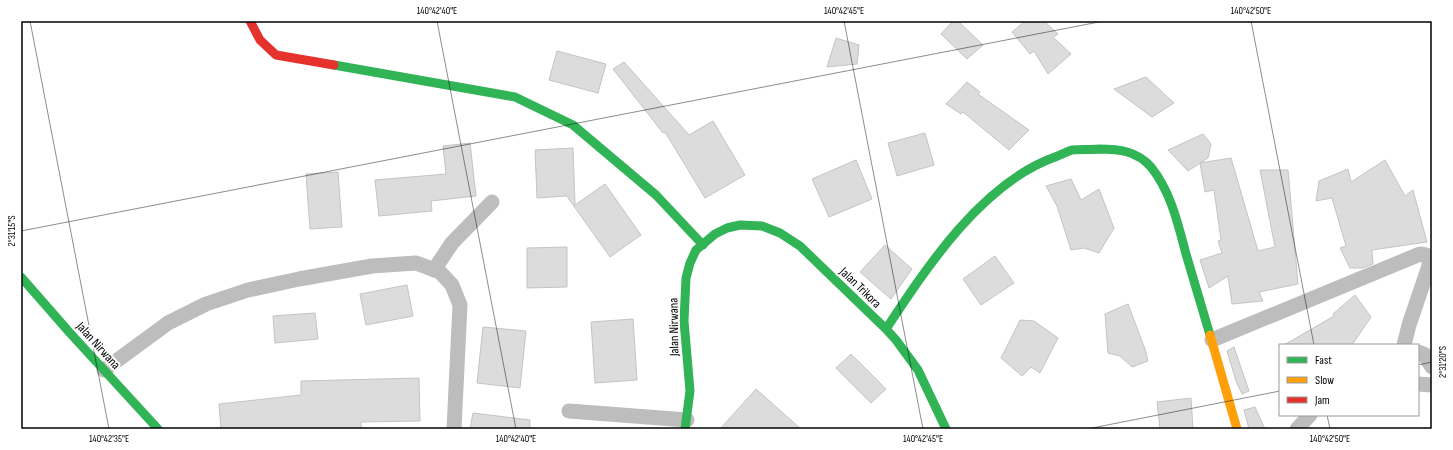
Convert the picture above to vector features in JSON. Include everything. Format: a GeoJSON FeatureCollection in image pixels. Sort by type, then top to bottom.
{"type":"FeatureCollection","features":[{"type":"Feature","properties":{"kind":"street"},"geometry":{"type":"LineString","coordinates":[[250,21],[258,38],[265,47],[276,55],[515,97],[573,125],[656,195],[703,244]]}},
{"type":"Feature","properties":{"kind":"street"},"geometry":{"type":"LineString","coordinates":[[886,329],[936,256],[981,206],[1013,179],[1048,158],[1072,150],[1096,147],[1131,152],[1144,160],[1154,172],[1167,195],[1174,212],[1237,429]]}},
{"type":"Feature","properties":{"kind":"street"},"geometry":{"type":"LineString","coordinates":[[434,270],[452,243],[492,202]]}},
{"type":"Feature","properties":{"kind":"street","name":"Jalan Trikora"},"geometry":{"type":"LineString","coordinates":[[715,234],[727,228],[740,225],[762,226],[780,233],[800,246],[896,340],[918,370],[946,429]]}},
{"type":"Feature","properties":{"kind":"street","name":"Jalan Nirwana"},"geometry":{"type":"LineString","coordinates":[[686,425],[690,391],[684,321],[686,278],[690,263],[696,250],[715,234]]}},
{"type":"Feature","properties":{"kind":"street"},"geometry":{"type":"LineString","coordinates":[[1212,340],[1420,254],[1426,255],[1429,259],[1429,266],[1409,325],[1404,344]]}},
{"type":"Feature","properties":{"kind":"street"},"geometry":{"type":"LineString","coordinates":[[104,370],[168,323],[206,304],[248,290],[298,279],[372,266],[416,263],[440,272],[452,285],[460,304],[454,429]]}},
{"type":"Feature","properties":{"kind":"street","name":"Jalan Nirwana"},"geometry":{"type":"LineString","coordinates":[[21,277],[158,429]]}},
{"type":"Feature","properties":{"kind":"street"},"geometry":{"type":"LineString","coordinates":[[1419,352],[1424,354],[1432,367]]}},
{"type":"Feature","properties":{"kind":"street"},"geometry":{"type":"LineString","coordinates":[[1419,384],[1432,385]]}},
{"type":"Feature","properties":{"kind":"street"},"geometry":{"type":"LineString","coordinates":[[569,411],[686,425]]}},
{"type":"Feature","properties":{"kind":"street"},"geometry":{"type":"LineString","coordinates":[[1297,429],[1309,416]]}},
{"type":"Feature","properties":{"kind":"building"},"geometry":{"type":"Polygon","coordinates":[[[953,21],[958,21],[983,45],[967,59],[941,34],[953,21]]]}},
{"type":"Feature","properties":{"kind":"building"},"geometry":{"type":"Polygon","coordinates":[[[1025,21],[1044,21],[1058,34],[1053,37],[1071,54],[1048,74],[1034,51],[1030,54],[1012,32],[1025,21]]]}},
{"type":"Feature","properties":{"kind":"building"},"geometry":{"type":"Polygon","coordinates":[[[836,38],[859,45],[857,64],[827,67],[836,38]]]}},
{"type":"Feature","properties":{"kind":"building"},"geometry":{"type":"Polygon","coordinates":[[[557,51],[606,64],[598,93],[549,80],[557,51]]]}},
{"type":"Feature","properties":{"kind":"building"},"geometry":{"type":"Polygon","coordinates":[[[624,62],[689,135],[713,121],[745,175],[705,198],[665,132],[663,133],[613,69],[624,62]]]}},
{"type":"Feature","properties":{"kind":"building"},"geometry":{"type":"Polygon","coordinates":[[[1146,77],[1174,103],[1152,117],[1114,89],[1146,77]]]}},
{"type":"Feature","properties":{"kind":"building"},"geometry":{"type":"Polygon","coordinates":[[[967,82],[980,92],[978,94],[1029,130],[1009,150],[963,112],[961,114],[946,104],[967,82]]]}},
{"type":"Feature","properties":{"kind":"building"},"geometry":{"type":"Polygon","coordinates":[[[925,133],[934,165],[897,176],[888,143],[925,133]]]}},
{"type":"Feature","properties":{"kind":"building"},"geometry":{"type":"Polygon","coordinates":[[[1203,134],[1211,144],[1208,158],[1188,171],[1168,150],[1203,134]]]}},
{"type":"Feature","properties":{"kind":"building"},"geometry":{"type":"Polygon","coordinates":[[[470,143],[476,196],[431,201],[432,211],[379,216],[375,180],[446,174],[443,146],[470,143]]]}},
{"type":"Feature","properties":{"kind":"building"},"geometry":{"type":"Polygon","coordinates":[[[573,148],[575,205],[605,184],[641,235],[610,257],[566,195],[537,198],[535,150],[573,148]]]}},
{"type":"Feature","properties":{"kind":"building"},"geometry":{"type":"Polygon","coordinates":[[[1231,158],[1258,251],[1275,247],[1260,170],[1288,170],[1298,284],[1259,292],[1263,301],[1232,304],[1228,276],[1209,288],[1200,260],[1222,253],[1218,241],[1221,240],[1214,190],[1205,192],[1200,163],[1231,158]]]}},
{"type":"Feature","properties":{"kind":"building"},"geometry":{"type":"Polygon","coordinates":[[[856,160],[872,199],[829,217],[812,179],[856,160]]]}},
{"type":"Feature","properties":{"kind":"building"},"geometry":{"type":"Polygon","coordinates":[[[1385,160],[1405,196],[1413,190],[1427,242],[1372,250],[1373,264],[1363,268],[1350,268],[1340,248],[1346,246],[1332,198],[1316,201],[1319,181],[1348,169],[1351,182],[1385,160]]]}},
{"type":"Feature","properties":{"kind":"building"},"geometry":{"type":"Polygon","coordinates":[[[338,172],[342,227],[310,229],[306,174],[338,172]]]}},
{"type":"Feature","properties":{"kind":"building"},"geometry":{"type":"Polygon","coordinates":[[[1071,179],[1081,200],[1099,189],[1114,228],[1099,253],[1084,248],[1071,250],[1057,206],[1046,186],[1071,179]]]}},
{"type":"Feature","properties":{"kind":"building"},"geometry":{"type":"Polygon","coordinates":[[[885,245],[912,269],[891,299],[860,272],[885,245]]]}},
{"type":"Feature","properties":{"kind":"building"},"geometry":{"type":"Polygon","coordinates":[[[567,247],[567,287],[527,288],[527,248],[567,247]]]}},
{"type":"Feature","properties":{"kind":"building"},"geometry":{"type":"Polygon","coordinates":[[[995,256],[1014,283],[981,305],[963,279],[995,256]]]}},
{"type":"Feature","properties":{"kind":"building"},"geometry":{"type":"Polygon","coordinates":[[[407,285],[413,316],[366,325],[360,294],[407,285]]]}},
{"type":"Feature","properties":{"kind":"building"},"geometry":{"type":"Polygon","coordinates":[[[1355,295],[1371,317],[1353,344],[1286,344],[1334,316],[1333,314],[1355,295]]]}},
{"type":"Feature","properties":{"kind":"building"},"geometry":{"type":"Polygon","coordinates":[[[1128,304],[1148,361],[1132,367],[1120,356],[1108,353],[1105,314],[1128,304]]]}},
{"type":"Feature","properties":{"kind":"building"},"geometry":{"type":"Polygon","coordinates":[[[315,313],[318,339],[275,343],[273,316],[315,313]]]}},
{"type":"Feature","properties":{"kind":"building"},"geometry":{"type":"Polygon","coordinates":[[[633,319],[637,380],[595,383],[591,322],[633,319]]]}},
{"type":"Feature","properties":{"kind":"building"},"geometry":{"type":"Polygon","coordinates":[[[1020,320],[1034,321],[1058,338],[1040,373],[1031,367],[1022,376],[1001,358],[1020,320]]]}},
{"type":"Feature","properties":{"kind":"building"},"geometry":{"type":"Polygon","coordinates":[[[483,327],[526,331],[520,388],[477,383],[483,327]]]}},
{"type":"Feature","properties":{"kind":"building"},"geometry":{"type":"Polygon","coordinates":[[[1234,347],[1249,391],[1242,394],[1236,381],[1227,351],[1234,347]]]}},
{"type":"Feature","properties":{"kind":"building"},"geometry":{"type":"Polygon","coordinates":[[[851,354],[886,389],[871,403],[836,368],[851,354]]]}},
{"type":"Feature","properties":{"kind":"building"},"geometry":{"type":"Polygon","coordinates":[[[419,378],[420,421],[361,422],[361,429],[221,429],[219,404],[301,395],[301,381],[419,378]]]}},
{"type":"Feature","properties":{"kind":"building"},"geometry":{"type":"Polygon","coordinates":[[[756,389],[801,429],[720,429],[756,389]]]}},
{"type":"Feature","properties":{"kind":"building"},"geometry":{"type":"Polygon","coordinates":[[[1191,398],[1193,429],[1160,429],[1157,402],[1191,398]]]}},
{"type":"Feature","properties":{"kind":"building"},"geometry":{"type":"Polygon","coordinates":[[[1255,407],[1265,429],[1249,429],[1244,410],[1255,407]]]}},
{"type":"Feature","properties":{"kind":"building"},"geometry":{"type":"Polygon","coordinates":[[[473,413],[530,420],[530,429],[470,429],[473,413]]]}},
{"type":"Feature","properties":{"kind":"traffic: fast"},"geometry":{"type":"LineString","coordinates":[[334,65],[515,97],[573,125],[656,195],[703,245]]}},
{"type":"Feature","properties":{"kind":"traffic: fast"},"geometry":{"type":"LineString","coordinates":[[886,329],[938,254],[980,206],[1004,186],[1028,169],[1072,150],[1106,149],[1121,150],[1140,157],[1151,167],[1164,187],[1177,220],[1210,335]]}},
{"type":"Feature","properties":{"kind":"traffic: fast"},"geometry":{"type":"LineString","coordinates":[[685,429],[690,391],[684,321],[686,278],[690,263],[696,250],[715,234],[727,228],[740,225],[762,226],[780,233],[800,246],[886,329],[918,370],[946,429]]}},
{"type":"Feature","properties":{"kind":"traffic: fast"},"geometry":{"type":"LineString","coordinates":[[21,277],[158,429]]}},
{"type":"Feature","properties":{"kind":"traffic: slow"},"geometry":{"type":"LineString","coordinates":[[1210,335],[1237,429]]}},
{"type":"Feature","properties":{"kind":"traffic: jam"},"geometry":{"type":"LineString","coordinates":[[250,21],[260,40],[276,55],[334,65]]}}]}
